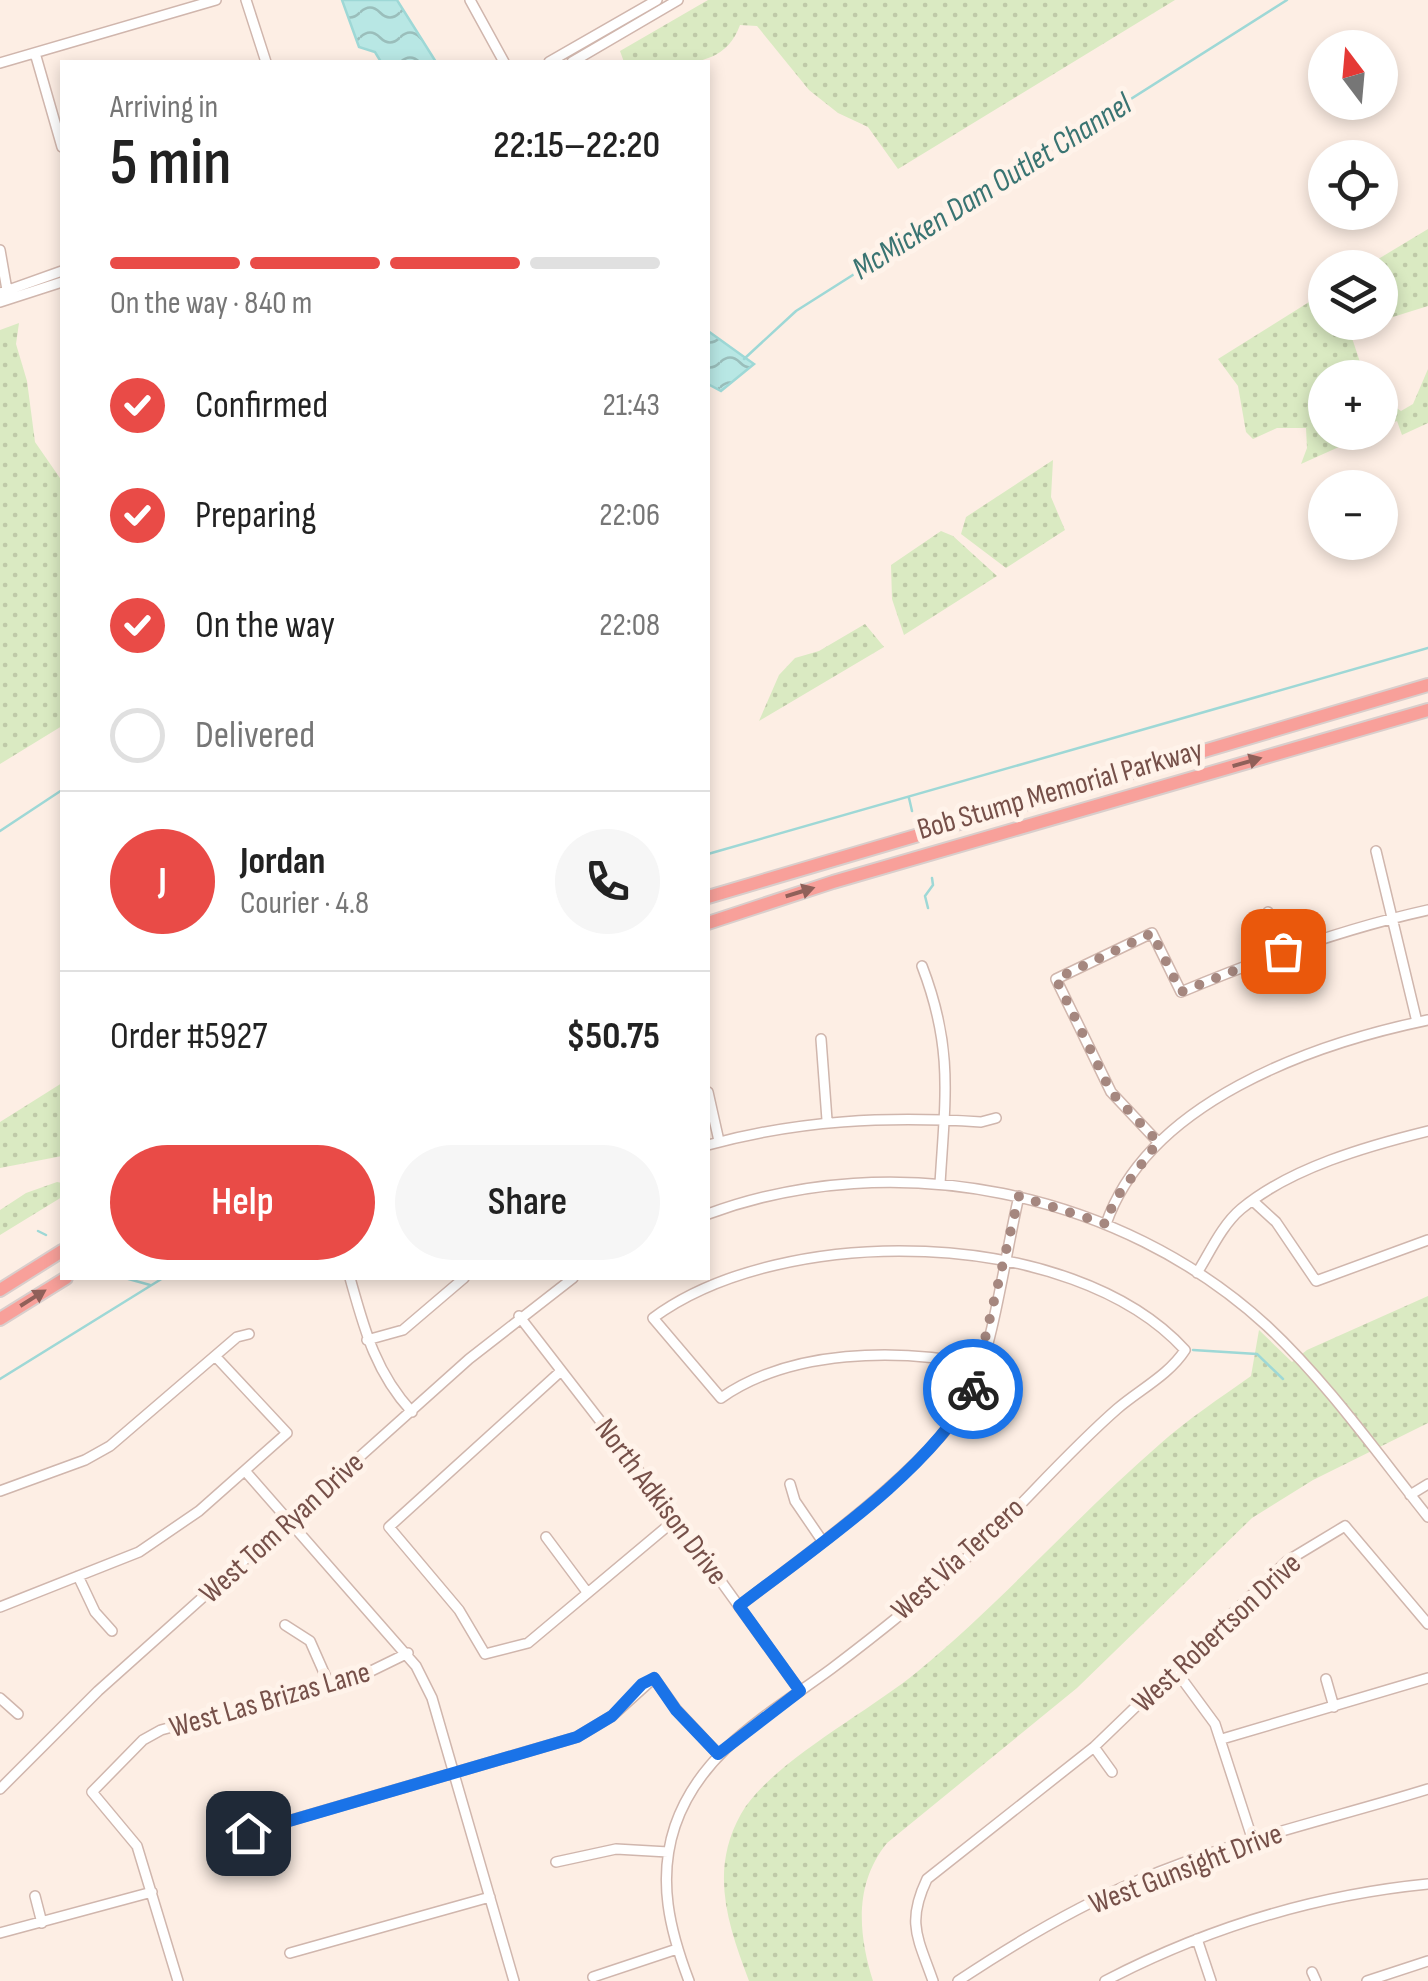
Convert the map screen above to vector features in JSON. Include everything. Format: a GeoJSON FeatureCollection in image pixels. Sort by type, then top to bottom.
{"type":"FeatureCollection","features":[{"type":"Feature","properties":{"kind":"highway","name":"Bob Stump Memorial Parkway"},"geometry":{"type":"LineString","coordinates":[[710,896],[1428,685]]}},
{"type":"Feature","properties":{"kind":"highway","name":"Bob Stump Memorial Parkway"},"geometry":{"type":"LineString","coordinates":[[710,922],[833,882],[1428,710]]}},
{"type":"Feature","properties":{"kind":"highway"},"geometry":{"type":"LineString","coordinates":[[0,1290],[60,1252]]}},
{"type":"Feature","properties":{"kind":"highway"},"geometry":{"type":"LineString","coordinates":[[0,1319],[63,1280]]}},
{"type":"Feature","properties":{"kind":"street"},"geometry":{"type":"LineString","coordinates":[[0,63],[216,0]]}},
{"type":"Feature","properties":{"kind":"street"},"geometry":{"type":"LineString","coordinates":[[246,0],[265,60]]}},
{"type":"Feature","properties":{"kind":"street"},"geometry":{"type":"LineString","coordinates":[[470,0],[503,60]]}},
{"type":"Feature","properties":{"kind":"street"},"geometry":{"type":"LineString","coordinates":[[552,60],[657,0]]}},
{"type":"Feature","properties":{"kind":"street"},"geometry":{"type":"LineString","coordinates":[[575,60],[678,0]]}},
{"type":"Feature","properties":{"kind":"street"},"geometry":{"type":"LineString","coordinates":[[34,53],[60,140]]}},
{"type":"Feature","properties":{"kind":"street"},"geometry":{"type":"LineString","coordinates":[[0,250],[4,296]]}},
{"type":"Feature","properties":{"kind":"street"},"geometry":{"type":"LineString","coordinates":[[4,296],[60,271]]}},
{"type":"Feature","properties":{"kind":"street"},"geometry":{"type":"LineString","coordinates":[[0,281],[4,296]]}},
{"type":"Feature","properties":{"kind":"street"},"geometry":{"type":"LineString","coordinates":[[4,296],[60,282]]}},
{"type":"Feature","properties":{"kind":"street"},"geometry":{"type":"LineString","coordinates":[[1106,1224],[1130,1176],[1158,1142],[1218,1097],[1265,1074],[1422,1021],[1391,918],[1376,851]]}},
{"type":"Feature","properties":{"kind":"street"},"geometry":{"type":"LineString","coordinates":[[1158,1142],[1111,1092],[1056,979],[1152,933],[1181,992],[1283,951],[1428,910]]}},
{"type":"Feature","properties":{"kind":"street"},"geometry":{"type":"LineString","coordinates":[[1268,912],[1283,951]]}},
{"type":"Feature","properties":{"kind":"street"},"geometry":{"type":"LineString","coordinates":[[922,966],[942,1024],[947,1055],[940,1184]]}},
{"type":"Feature","properties":{"kind":"street"},"geometry":{"type":"LineString","coordinates":[[821,1039],[827,1120]]}},
{"type":"Feature","properties":{"kind":"street"},"geometry":{"type":"LineString","coordinates":[[710,1100],[720,1141]]}},
{"type":"Feature","properties":{"kind":"street"},"geometry":{"type":"LineString","coordinates":[[710,1144],[827,1120],[981,1122],[996,1118]]}},
{"type":"Feature","properties":{"kind":"street"},"geometry":{"type":"LineString","coordinates":[[1197,1273],[1238,1211],[1252,1201],[1303,1173],[1428,1131]]}},
{"type":"Feature","properties":{"kind":"street"},"geometry":{"type":"LineString","coordinates":[[710,1213],[793,1192],[940,1184],[1019,1196],[1106,1224],[1197,1273],[1270,1329],[1428,1518]]}},
{"type":"Feature","properties":{"kind":"street"},"geometry":{"type":"LineString","coordinates":[[739,1606],[823,1542],[954,1422],[974,1386],[1019,1196]]}},
{"type":"Feature","properties":{"kind":"street"},"geometry":{"type":"LineString","coordinates":[[1252,1201],[1276,1222],[1316,1281],[1428,1240]]}},
{"type":"Feature","properties":{"kind":"street"},"geometry":{"type":"LineString","coordinates":[[979,1365],[884,1356],[812,1362],[753,1380],[721,1398],[653,1318],[699,1289],[730,1277],[828,1254],[883,1250],[1003,1262]]}},
{"type":"Feature","properties":{"kind":"street","name":"West Via Tercero"},"geometry":{"type":"LineString","coordinates":[[689,1981],[667,1907],[668,1852],[675,1824],[700,1775],[718,1754],[963,1562],[1116,1410],[1178,1362],[1185,1350],[1171,1334],[1116,1302],[1068,1280],[1003,1262]]}},
{"type":"Feature","properties":{"kind":"street"},"geometry":{"type":"LineString","coordinates":[[351,1280],[367,1340],[390,1388],[412,1412]]}},
{"type":"Feature","properties":{"kind":"street"},"geometry":{"type":"LineString","coordinates":[[367,1340],[402,1330],[462,1280]]}},
{"type":"Feature","properties":{"kind":"street","name":"West Tom Ryan Drive"},"geometry":{"type":"LineString","coordinates":[[0,1789],[98,1691],[519,1316],[570,1280]]}},
{"type":"Feature","properties":{"kind":"street","name":"North Adkison Drive"},"geometry":{"type":"LineString","coordinates":[[519,1316],[676,1519],[800,1691]]}},
{"type":"Feature","properties":{"kind":"street"},"geometry":{"type":"LineString","coordinates":[[0,1491],[85,1460],[110,1446],[236,1337],[249,1334]]}},
{"type":"Feature","properties":{"kind":"street"},"geometry":{"type":"LineString","coordinates":[[0,1608],[139,1552],[246,1472],[287,1434],[216,1357]]}},
{"type":"Feature","properties":{"kind":"street"},"geometry":{"type":"LineString","coordinates":[[561,1371],[388,1527],[460,1610],[486,1654],[528,1643],[676,1519]]}},
{"type":"Feature","properties":{"kind":"street"},"geometry":{"type":"LineString","coordinates":[[246,1472],[408,1653],[432,1698],[514,1981]]}},
{"type":"Feature","properties":{"kind":"street"},"geometry":{"type":"LineString","coordinates":[[790,1484],[795,1501],[823,1542]]}},
{"type":"Feature","properties":{"kind":"street"},"geometry":{"type":"LineString","coordinates":[[1410,1495],[1428,1484]]}},
{"type":"Feature","properties":{"kind":"street","name":"West Robertson Drive"},"geometry":{"type":"LineString","coordinates":[[933,1981],[913,1926],[916,1902],[928,1879],[1094,1747],[1287,1561],[1345,1526],[1428,1624]]}},
{"type":"Feature","properties":{"kind":"street"},"geometry":{"type":"LineString","coordinates":[[546,1537],[587,1592]]}},
{"type":"Feature","properties":{"kind":"street"},"geometry":{"type":"LineString","coordinates":[[78,1576],[96,1612],[112,1632]]}},
{"type":"Feature","properties":{"kind":"street"},"geometry":{"type":"LineString","coordinates":[[285,1624],[310,1641],[329,1684]]}},
{"type":"Feature","properties":{"kind":"street","name":"West Las Brizas Lane"},"geometry":{"type":"LineString","coordinates":[[152,1892],[127,1829],[92,1792],[144,1740],[161,1730],[387,1666],[408,1653]]}},
{"type":"Feature","properties":{"kind":"street"},"geometry":{"type":"LineString","coordinates":[[1176,1671],[1202,1701],[1222,1739],[1252,1841]]}},
{"type":"Feature","properties":{"kind":"street"},"geometry":{"type":"LineString","coordinates":[[248,1833],[577,1737],[612,1716],[642,1684],[654,1678],[676,1710],[718,1754]]}},
{"type":"Feature","properties":{"kind":"street"},"geometry":{"type":"LineString","coordinates":[[1222,1739],[1428,1678]]}},
{"type":"Feature","properties":{"kind":"street"},"geometry":{"type":"LineString","coordinates":[[1326,1679],[1334,1706]]}},
{"type":"Feature","properties":{"kind":"street"},"geometry":{"type":"LineString","coordinates":[[0,1698],[18,1714]]}},
{"type":"Feature","properties":{"kind":"street"},"geometry":{"type":"LineString","coordinates":[[1094,1747],[1112,1772]]}},
{"type":"Feature","properties":{"kind":"street","name":"West Gunsight Drive"},"geometry":{"type":"LineString","coordinates":[[958,1981],[1026,1937],[1094,1901],[1164,1871],[1428,1789]]}},
{"type":"Feature","properties":{"kind":"street"},"geometry":{"type":"LineString","coordinates":[[556,1862],[616,1848],[668,1852]]}},
{"type":"Feature","properties":{"kind":"street"},"geometry":{"type":"LineString","coordinates":[[1105,1981],[1196,1939],[1314,1903],[1428,1884]]}},
{"type":"Feature","properties":{"kind":"street"},"geometry":{"type":"LineString","coordinates":[[0,1933],[152,1892],[178,1981]]}},
{"type":"Feature","properties":{"kind":"street"},"geometry":{"type":"LineString","coordinates":[[35,1896],[42,1923]]}},
{"type":"Feature","properties":{"kind":"street"},"geometry":{"type":"LineString","coordinates":[[290,1952],[490,1897]]}},
{"type":"Feature","properties":{"kind":"street"},"geometry":{"type":"LineString","coordinates":[[1196,1939],[1211,1981]]}},
{"type":"Feature","properties":{"kind":"street"},"geometry":{"type":"LineString","coordinates":[[593,1976],[677,1949]]}},
{"type":"Feature","properties":{"kind":"street"},"geometry":{"type":"LineString","coordinates":[[1367,1981],[1428,1961]]}},
{"type":"Feature","properties":{"kind":"green space"},"geometry":{"type":"Polygon","coordinates":[[[708,0],[1175,0],[898,169],[868,127],[838,113],[809,90],[757,26],[740,25],[721,52],[702,60],[623,60],[620,51],[708,0]]]}},
{"type":"Feature","properties":{"kind":"green space"},"geometry":{"type":"Polygon","coordinates":[[[1428,229],[1428,306],[1398,315],[1398,250],[1393,250],[1428,229]]]}},
{"type":"Feature","properties":{"kind":"green space"},"geometry":{"type":"Polygon","coordinates":[[[1308,303],[1308,340],[1353,340],[1359,360],[1308,360],[1308,450],[1332,450],[1301,464],[1307,448],[1306,428],[1277,428],[1253,439],[1246,432],[1238,386],[1218,359],[1308,303]]]}},
{"type":"Feature","properties":{"kind":"green space"},"geometry":{"type":"Polygon","coordinates":[[[19,323],[16,344],[27,381],[35,442],[60,478],[60,727],[0,764],[0,330],[19,323]]]}},
{"type":"Feature","properties":{"kind":"green space"},"geometry":{"type":"Polygon","coordinates":[[[1428,369],[1428,423],[1402,435],[1398,409],[1413,404],[1428,369]]]}},
{"type":"Feature","properties":{"kind":"green space"},"geometry":{"type":"Polygon","coordinates":[[[1053,460],[1051,497],[1065,530],[1006,568],[961,534],[966,517],[1053,460]]]}},
{"type":"Feature","properties":{"kind":"green space"},"geometry":{"type":"Polygon","coordinates":[[[941,531],[953,536],[997,576],[904,635],[892,599],[891,565],[941,531]]]}},
{"type":"Feature","properties":{"kind":"green space"},"geometry":{"type":"Polygon","coordinates":[[[865,624],[884,647],[759,721],[779,675],[795,658],[819,651],[865,624]]]}},
{"type":"Feature","properties":{"kind":"green space"},"geometry":{"type":"Polygon","coordinates":[[[60,1084],[60,1156],[0,1168],[0,1122],[60,1084]]]}},
{"type":"Feature","properties":{"kind":"green space"},"geometry":{"type":"Polygon","coordinates":[[[60,1183],[60,1198],[0,1235],[0,1210],[26,1193],[60,1183]]]}},
{"type":"Feature","properties":{"kind":"green space"},"geometry":{"type":"Polygon","coordinates":[[[1428,1296],[1428,1423],[1313,1480],[1252,1518],[1077,1688],[887,1843],[869,1875],[862,1909],[864,1945],[873,1981],[749,1981],[729,1919],[724,1877],[731,1835],[755,1795],[797,1757],[917,1672],[1160,1444],[1251,1376],[1259,1330],[1292,1362],[1307,1350],[1428,1296]]]}},
{"type":"Feature","properties":{"kind":"water"},"geometry":{"type":"Polygon","coordinates":[[[342,0],[397,0],[435,60],[380,60],[375,52],[359,47],[342,0]]]}},
{"type":"Feature","properties":{"kind":"water"},"geometry":{"type":"Polygon","coordinates":[[[710,332],[754,364],[721,391],[710,385],[710,332]]]}},
{"type":"Feature","properties":{"kind":"waterway","name":"McMicken Dam Outlet Channel"},"geometry":{"type":"LineString","coordinates":[[744,359],[796,311],[1287,0]]}},
{"type":"Feature","properties":{"kind":"waterway"},"geometry":{"type":"LineString","coordinates":[[710,853],[1428,648]]}},
{"type":"Feature","properties":{"kind":"waterway","name":"McMicken Dam Outlet Channel"},"geometry":{"type":"LineString","coordinates":[[0,831],[60,791]]}},
{"type":"Feature","properties":{"kind":"waterway"},"geometry":{"type":"LineString","coordinates":[[909,798],[912,811]]}},
{"type":"Feature","properties":{"kind":"waterway"},"geometry":{"type":"LineString","coordinates":[[928,908],[925,896],[933,885],[932,878]]}},
{"type":"Feature","properties":{"kind":"waterway"},"geometry":{"type":"LineString","coordinates":[[38,1231],[46,1235]]}},
{"type":"Feature","properties":{"kind":"waterway"},"geometry":{"type":"LineString","coordinates":[[132,1280],[150,1285]]}},
{"type":"Feature","properties":{"kind":"waterway"},"geometry":{"type":"LineString","coordinates":[[0,1379],[160,1280]]}},
{"type":"Feature","properties":{"kind":"waterway"},"geometry":{"type":"LineString","coordinates":[[1193,1350],[1257,1354],[1283,1379]]}},
{"type":"Feature","properties":{"kind":"way so far"},"geometry":{"type":"LineString","coordinates":[[973,1389],[1019,1196],[1106,1224],[1114,1201],[1158,1142],[1111,1092],[1056,979],[1152,933],[1181,992],[1283,951]]}},
{"type":"Feature","properties":{"kind":"route"},"geometry":{"type":"LineString","coordinates":[[248,1833],[540,1751],[577,1737],[612,1716],[642,1684],[654,1678],[676,1710],[718,1754],[800,1691],[739,1606],[823,1542],[920,1456],[954,1422],[973,1389]]}}]}
